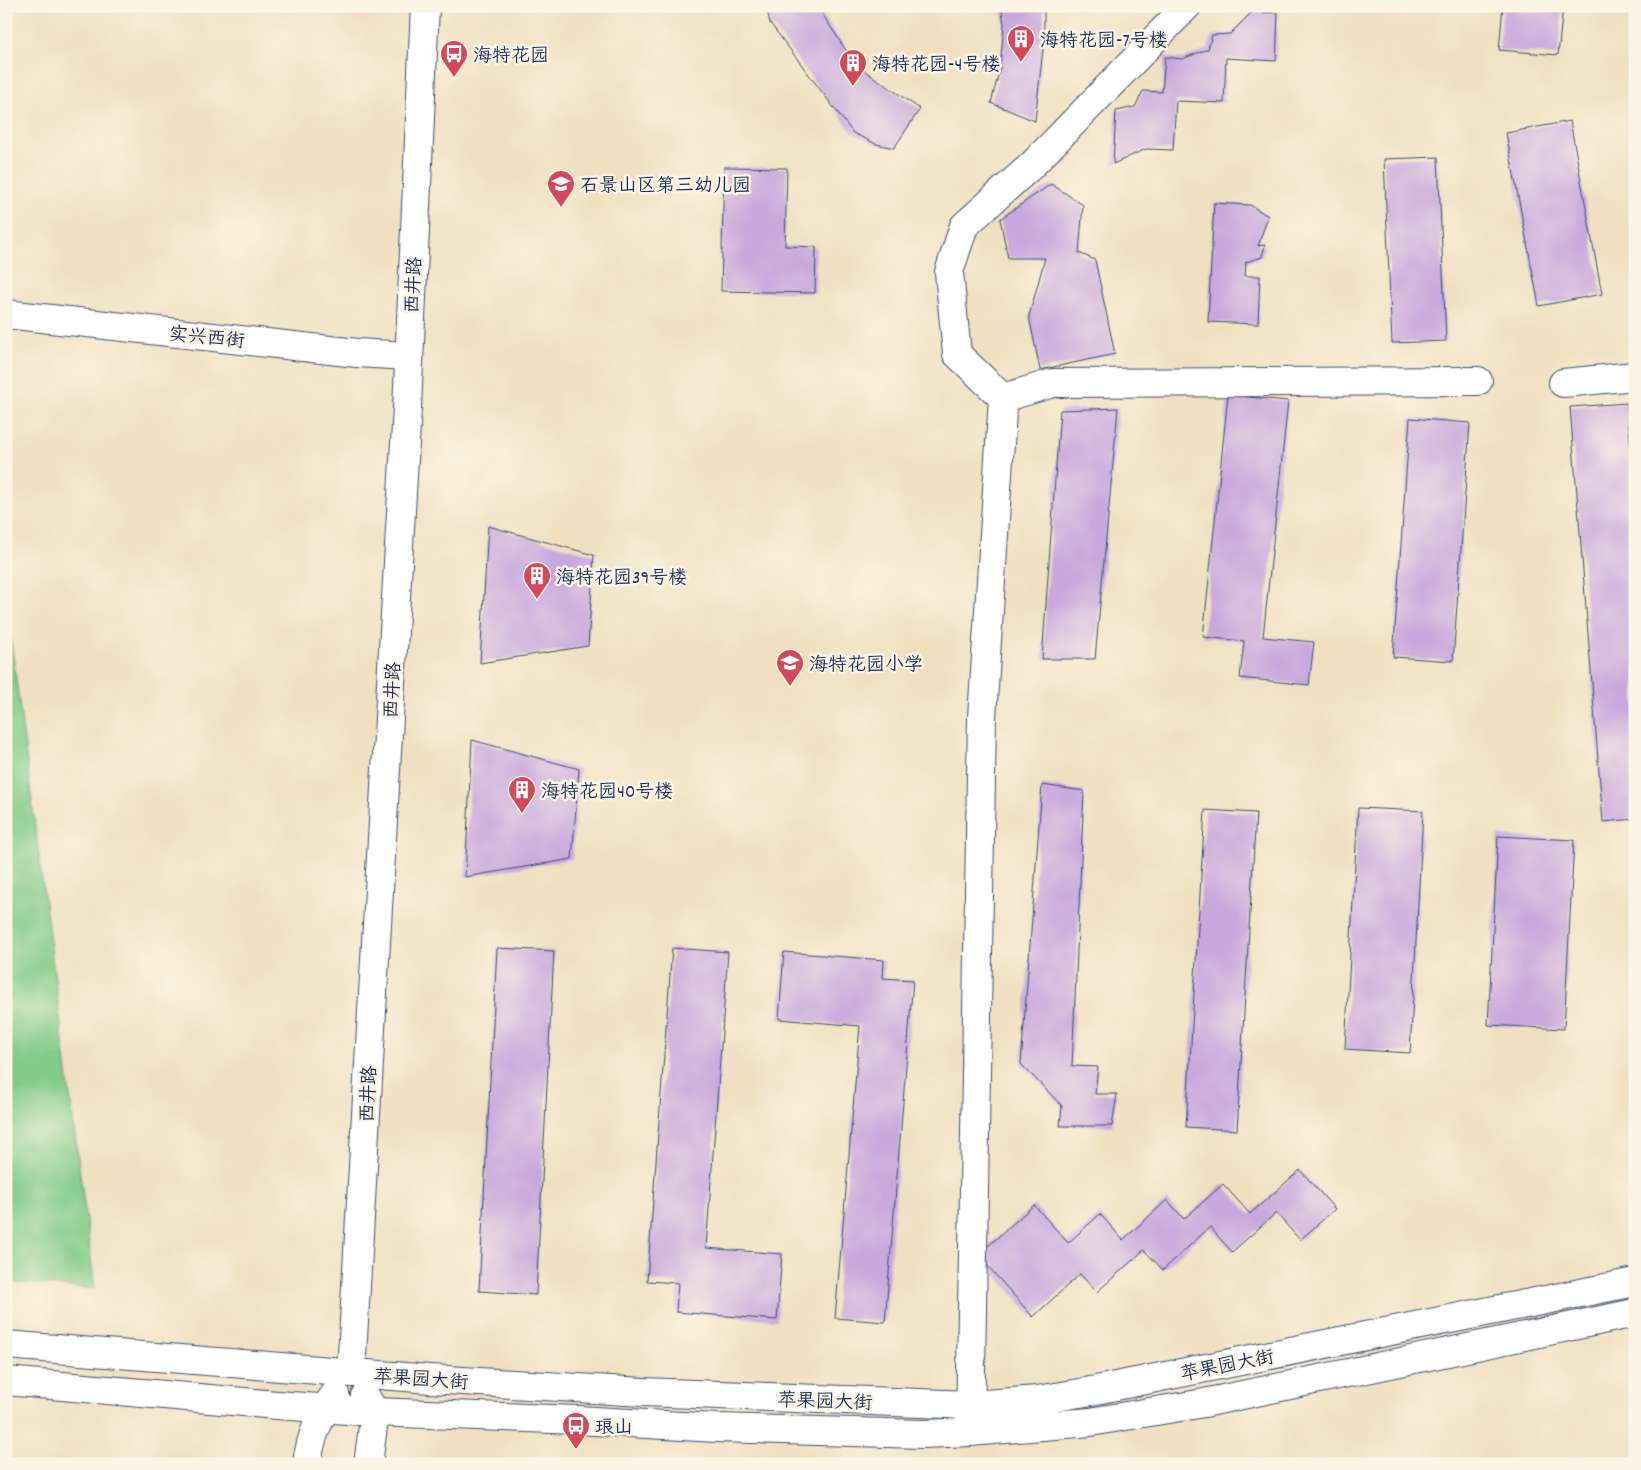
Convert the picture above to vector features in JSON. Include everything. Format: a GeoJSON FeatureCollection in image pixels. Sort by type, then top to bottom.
{"type":"FeatureCollection","features":[{"type":"Feature","properties":{"kind":"street","name":"西井路"},"geometry":{"type":"LineString","coordinates":[[351,1373],[407,408],[425,6]]}},
{"type":"Feature","properties":{"kind":"street"},"geometry":{"type":"LineString","coordinates":[[1003,398],[957,354],[949,272],[964,226],[1032,165],[1187,6]]}},
{"type":"Feature","properties":{"kind":"street","name":"实兴西街"},"geometry":{"type":"LineString","coordinates":[[6,314],[357,353],[408,356]]}},
{"type":"Feature","properties":{"kind":"street"},"geometry":{"type":"LineString","coordinates":[[1562,383],[1635,376]]}},
{"type":"Feature","properties":{"kind":"street"},"geometry":{"type":"LineString","coordinates":[[1003,398],[1053,383],[1478,381]]}},
{"type":"Feature","properties":{"kind":"street"},"geometry":{"type":"LineString","coordinates":[[970,1432],[982,717],[1003,398]]}},
{"type":"Feature","properties":{"kind":"street","name":"苹果园大街"},"geometry":{"type":"LineString","coordinates":[[6,1345],[351,1373],[635,1392],[971,1404],[1037,1400],[1086,1392],[1635,1282]]}},
{"type":"Feature","properties":{"kind":"street","name":"苹果园大街"},"geometry":{"type":"LineString","coordinates":[[6,1381],[375,1412],[717,1428],[923,1434],[1090,1422],[1204,1403],[1635,1313]]}},
{"type":"Feature","properties":{"kind":"street"},"geometry":{"type":"LineString","coordinates":[[307,1464],[309,1448],[325,1408],[351,1373],[375,1412],[368,1464]]}},
{"type":"Feature","properties":{"kind":"green space"},"geometry":{"type":"Polygon","coordinates":[[[6,601],[95,1289],[6,1282],[6,601]]]}},
{"type":"Feature","properties":{"kind":"building","name":"海特花园-4号楼"},"geometry":{"type":"Polygon","coordinates":[[[766,6],[820,6],[823,15],[855,64],[920,109],[894,148],[876,144],[853,133],[770,23],[766,6]]]}},
{"type":"Feature","properties":{"kind":"building","name":"海特花园-7号楼"},"geometry":{"type":"Polygon","coordinates":[[[1001,6],[1044,6],[1044,40],[1035,121],[991,103],[1000,68],[1004,24],[1001,6]]]}},
{"type":"Feature","properties":{"kind":"building"},"geometry":{"type":"Polygon","coordinates":[[[1503,6],[1563,6],[1558,55],[1499,50],[1503,6]]]}},
{"type":"Feature","properties":{"kind":"building"},"geometry":{"type":"Polygon","coordinates":[[[1252,12],[1278,13],[1276,61],[1226,58],[1224,103],[1176,101],[1173,150],[1146,149],[1113,164],[1116,111],[1135,107],[1143,91],[1162,92],[1165,57],[1182,59],[1208,49],[1212,35],[1230,34],[1252,12]]]}},
{"type":"Feature","properties":{"kind":"building"},"geometry":{"type":"Polygon","coordinates":[[[1570,121],[1602,294],[1539,306],[1506,133],[1570,121]]]}},
{"type":"Feature","properties":{"kind":"building"},"geometry":{"type":"Polygon","coordinates":[[[1438,157],[1446,341],[1392,343],[1384,159],[1438,157]]]}},
{"type":"Feature","properties":{"kind":"building"},"geometry":{"type":"Polygon","coordinates":[[[724,167],[787,168],[785,246],[816,247],[815,293],[721,291],[724,167]]]}},
{"type":"Feature","properties":{"kind":"building"},"geometry":{"type":"Polygon","coordinates":[[[1051,184],[1083,205],[1079,253],[1095,260],[1115,354],[1040,370],[1029,316],[1045,258],[1008,258],[1000,219],[1051,184]]]}},
{"type":"Feature","properties":{"kind":"building"},"geometry":{"type":"Polygon","coordinates":[[[1214,203],[1250,205],[1268,216],[1258,246],[1265,245],[1262,257],[1246,262],[1245,276],[1260,276],[1258,324],[1208,322],[1214,203]]]}},
{"type":"Feature","properties":{"kind":"building"},"geometry":{"type":"Polygon","coordinates":[[[1228,395],[1288,401],[1263,637],[1314,642],[1309,685],[1240,678],[1244,641],[1203,637],[1228,395]]]}},
{"type":"Feature","properties":{"kind":"building"},"geometry":{"type":"Polygon","coordinates":[[[1627,403],[1635,498],[1635,819],[1603,822],[1570,407],[1627,403]]]}},
{"type":"Feature","properties":{"kind":"building"},"geometry":{"type":"Polygon","coordinates":[[[1118,408],[1095,659],[1042,659],[1060,410],[1118,408]]]}},
{"type":"Feature","properties":{"kind":"building"},"geometry":{"type":"Polygon","coordinates":[[[1410,418],[1470,423],[1453,661],[1393,657],[1410,418]]]}},
{"type":"Feature","properties":{"kind":"building","name":"海特花园39号楼"},"geometry":{"type":"Polygon","coordinates":[[[488,526],[594,555],[588,646],[480,663],[488,526]]]}},
{"type":"Feature","properties":{"kind":"building","name":"海特花园40号楼"},"geometry":{"type":"Polygon","coordinates":[[[472,740],[579,769],[572,859],[465,877],[472,740]]]}},
{"type":"Feature","properties":{"kind":"building"},"geometry":{"type":"Polygon","coordinates":[[[1042,785],[1084,791],[1072,1066],[1098,1067],[1095,1094],[1117,1094],[1112,1126],[1060,1126],[1062,1106],[1021,1064],[1042,785]]]}},
{"type":"Feature","properties":{"kind":"building"},"geometry":{"type":"Polygon","coordinates":[[[1358,808],[1423,811],[1410,1053],[1345,1049],[1358,808]]]}},
{"type":"Feature","properties":{"kind":"building"},"geometry":{"type":"Polygon","coordinates":[[[1205,810],[1256,813],[1237,1130],[1186,1127],[1205,810]]]}},
{"type":"Feature","properties":{"kind":"building"},"geometry":{"type":"Polygon","coordinates":[[[1498,836],[1574,840],[1564,1029],[1488,1025],[1498,836]]]}},
{"type":"Feature","properties":{"kind":"building"},"geometry":{"type":"Polygon","coordinates":[[[497,948],[554,951],[536,1295],[479,1291],[497,948]]]}},
{"type":"Feature","properties":{"kind":"building"},"geometry":{"type":"Polygon","coordinates":[[[672,948],[728,952],[706,1248],[782,1254],[777,1320],[676,1312],[678,1283],[647,1281],[672,948]]]}},
{"type":"Feature","properties":{"kind":"building"},"geometry":{"type":"Polygon","coordinates":[[[784,952],[884,960],[883,978],[913,980],[885,1322],[835,1318],[860,1026],[779,1019],[784,952]]]}},
{"type":"Feature","properties":{"kind":"building"},"geometry":{"type":"Polygon","coordinates":[[[1300,1170],[1335,1209],[1300,1240],[1276,1213],[1232,1252],[1210,1227],[1163,1270],[1144,1250],[1097,1292],[1080,1274],[1033,1317],[978,1255],[1034,1205],[1068,1243],[1100,1214],[1123,1240],[1167,1200],[1184,1219],[1223,1184],[1250,1214],[1300,1170]]]}},
{"type":"Feature","properties":{"kind":"place","name":"海特花园-7号楼"},"geometry":{"type":"Point","coordinates":[1021,63]}},
{"type":"Feature","properties":{"kind":"place","name":"海特花园"},"geometry":{"type":"Point","coordinates":[454,78]}},
{"type":"Feature","properties":{"kind":"place","name":"海特花园-4号楼"},"geometry":{"type":"Point","coordinates":[853,87]}},
{"type":"Feature","properties":{"kind":"place","name":"石景山区第三幼儿园"},"geometry":{"type":"Point","coordinates":[561,208]}},
{"type":"Feature","properties":{"kind":"place","name":"海特花园39号楼"},"geometry":{"type":"Point","coordinates":[537,600]}},
{"type":"Feature","properties":{"kind":"place","name":"海特花园小学"},"geometry":{"type":"Point","coordinates":[790,687]}},
{"type":"Feature","properties":{"kind":"place","name":"海特花园40号楼"},"geometry":{"type":"Point","coordinates":[522,814]}},
{"type":"Feature","properties":{"kind":"place","name":"琅山"},"geometry":{"type":"Point","coordinates":[576,1450]}}]}
